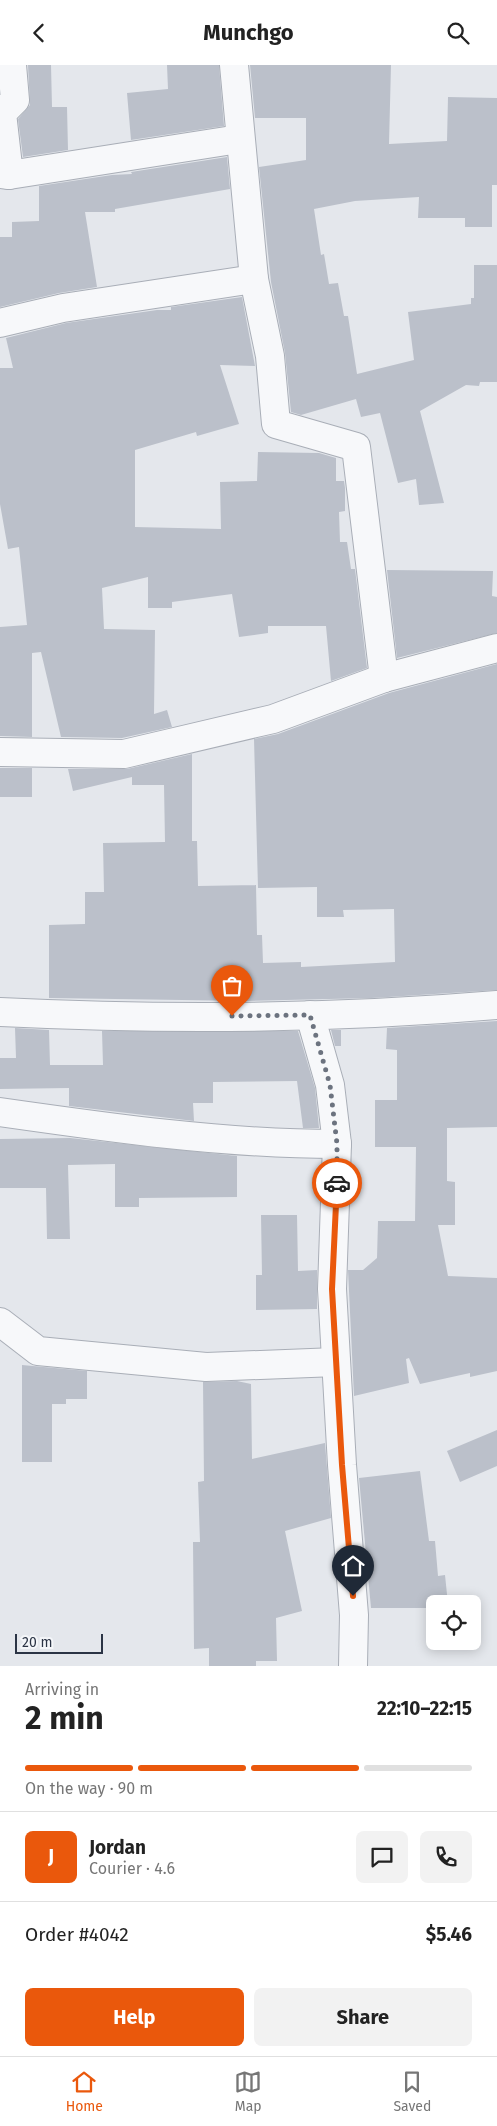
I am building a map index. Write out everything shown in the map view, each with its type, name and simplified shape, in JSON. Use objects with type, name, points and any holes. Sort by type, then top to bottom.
[{"type":"street","points":[[12,65],[15,100],[2,113],[4,174],[240,139]]},
{"type":"street","points":[[234,65],[254,279],[270,356],[276,424],[356,447],[384,678]]},
{"type":"street","points":[[0,323],[63,308],[254,279]]},
{"type":"street","points":[[0,752],[124,754],[272,719],[384,678],[497,648]]},
{"type":"street","points":[[0,1012],[93,1016],[310,1015],[405,1013],[497,1005]]},
{"type":"street","points":[[310,1015],[330,1085],[337,1144],[332,1289],[354,1615],[353,1666]]},
{"type":"street","points":[[0,1112],[160,1135],[272,1144],[337,1144]]},
{"type":"street","points":[[0,1322],[38,1351],[206,1367],[336,1362]]},
{"type":"building","points":[[28,65],[51,65],[52,107],[67,107],[68,150],[23,157],[18,119],[30,105]]},
{"type":"building","points":[[167,65],[219,65],[224,126],[131,140],[127,93],[168,89]]},
{"type":"building","points":[[250,65],[391,65],[389,144],[447,141],[448,97],[497,98],[497,185],[492,185],[492,227],[465,227],[465,218],[418,218],[419,197],[355,201],[314,209],[321,255],[324,254],[329,284],[338,283],[344,316],[348,316],[357,374],[414,360],[408,312],[471,304],[471,298],[474,298],[474,265],[497,265],[497,382],[480,382],[479,386],[466,385],[420,411],[444,503],[419,505],[416,479],[398,483],[380,413],[361,417],[356,399],[301,415],[291,412],[285,353],[271,282],[259,167],[306,160],[306,118],[255,118]]},
{"type":"building","points":[[227,157],[230,189],[115,209],[115,212],[85,212],[97,287],[59,293],[0,307],[0,237],[12,237],[12,222],[39,221],[39,186],[112,175],[132,174],[131,172]]},
{"type":"building","points":[[242,297],[255,366],[220,365],[239,424],[197,436],[196,432],[135,450],[135,527],[221,529],[220,482],[257,481],[258,452],[319,453],[336,458],[336,481],[344,481],[345,488],[345,511],[339,512],[340,542],[347,542],[351,569],[355,569],[367,668],[331,681],[326,626],[268,626],[268,633],[239,637],[232,594],[172,602],[172,608],[148,608],[148,577],[102,588],[104,629],[155,630],[154,714],[167,710],[172,727],[122,738],[61,737],[41,652],[32,653],[32,737],[0,736],[0,627],[27,625],[19,547],[8,549],[0,504],[0,368],[13,368],[6,338],[66,323],[157,310],[171,310],[171,307]]},
{"type":"building","points":[[387,570],[493,571],[492,596],[497,597],[497,633],[397,658]]},
{"type":"building","points":[[497,664],[497,990],[372,998],[248,1001],[49,998],[49,925],[85,924],[85,892],[104,892],[103,843],[165,842],[164,785],[132,785],[132,777],[73,791],[68,769],[127,769],[192,754],[192,841],[197,841],[198,886],[256,885],[257,935],[262,935],[263,963],[301,962],[301,967],[395,962],[394,909],[343,910],[344,917],[317,917],[317,887],[258,888],[254,739],[278,734],[389,693]]},
{"type":"building","points":[[0,768],[32,768],[32,797],[0,797]]},
{"type":"building","points":[[497,1021],[497,1127],[447,1128],[447,1181],[455,1182],[455,1225],[438,1225],[448,1276],[497,1278],[497,1371],[470,1377],[470,1373],[420,1384],[409,1358],[406,1359],[409,1383],[354,1396],[348,1270],[363,1270],[377,1258],[378,1221],[415,1221],[416,1147],[375,1147],[375,1100],[397,1100],[397,1050],[386,1049],[387,1028]]},
{"type":"building","points":[[15,1028],[49,1030],[50,1065],[103,1065],[102,1031],[298,1031],[315,1088],[319,1128],[303,1128],[297,1081],[213,1082],[213,1103],[193,1103],[194,1121],[69,1106],[69,1088],[0,1089],[0,1058],[16,1058]]},
{"type":"building","points":[[331,1030],[341,1030],[341,1046],[335,1046]]},
{"type":"building","points":[[70,1138],[237,1156],[237,1197],[139,1198],[139,1207],[115,1207],[115,1164],[68,1165],[70,1239],[47,1239],[46,1188],[0,1188],[0,1139]]},
{"type":"building","points":[[261,1215],[297,1215],[298,1271],[317,1270],[317,1309],[256,1310],[256,1275],[262,1275]]},
{"type":"building","points":[[22,1365],[87,1371],[87,1399],[66,1399],[66,1404],[52,1404],[52,1462],[22,1462]]},
{"type":"building","points":[[237,1381],[251,1384],[252,1459],[325,1443],[331,1518],[285,1531],[302,1611],[276,1618],[277,1661],[256,1661],[256,1666],[209,1666],[209,1648],[194,1649],[193,1542],[200,1542],[198,1482],[204,1481],[203,1382]]},
{"type":"building","points":[[497,1430],[497,1466],[460,1482],[447,1451]]},
{"type":"building","points":[[420,1471],[429,1541],[435,1541],[438,1576],[445,1575],[447,1595],[426,1595],[426,1608],[371,1608],[359,1478]]},
{"type":"way so far","points":[[232,1016],[310,1015],[330,1085],[337,1144],[337,1183]]},
{"type":"route","points":[[337,1183],[332,1289],[342,1465],[353,1596]]}]
